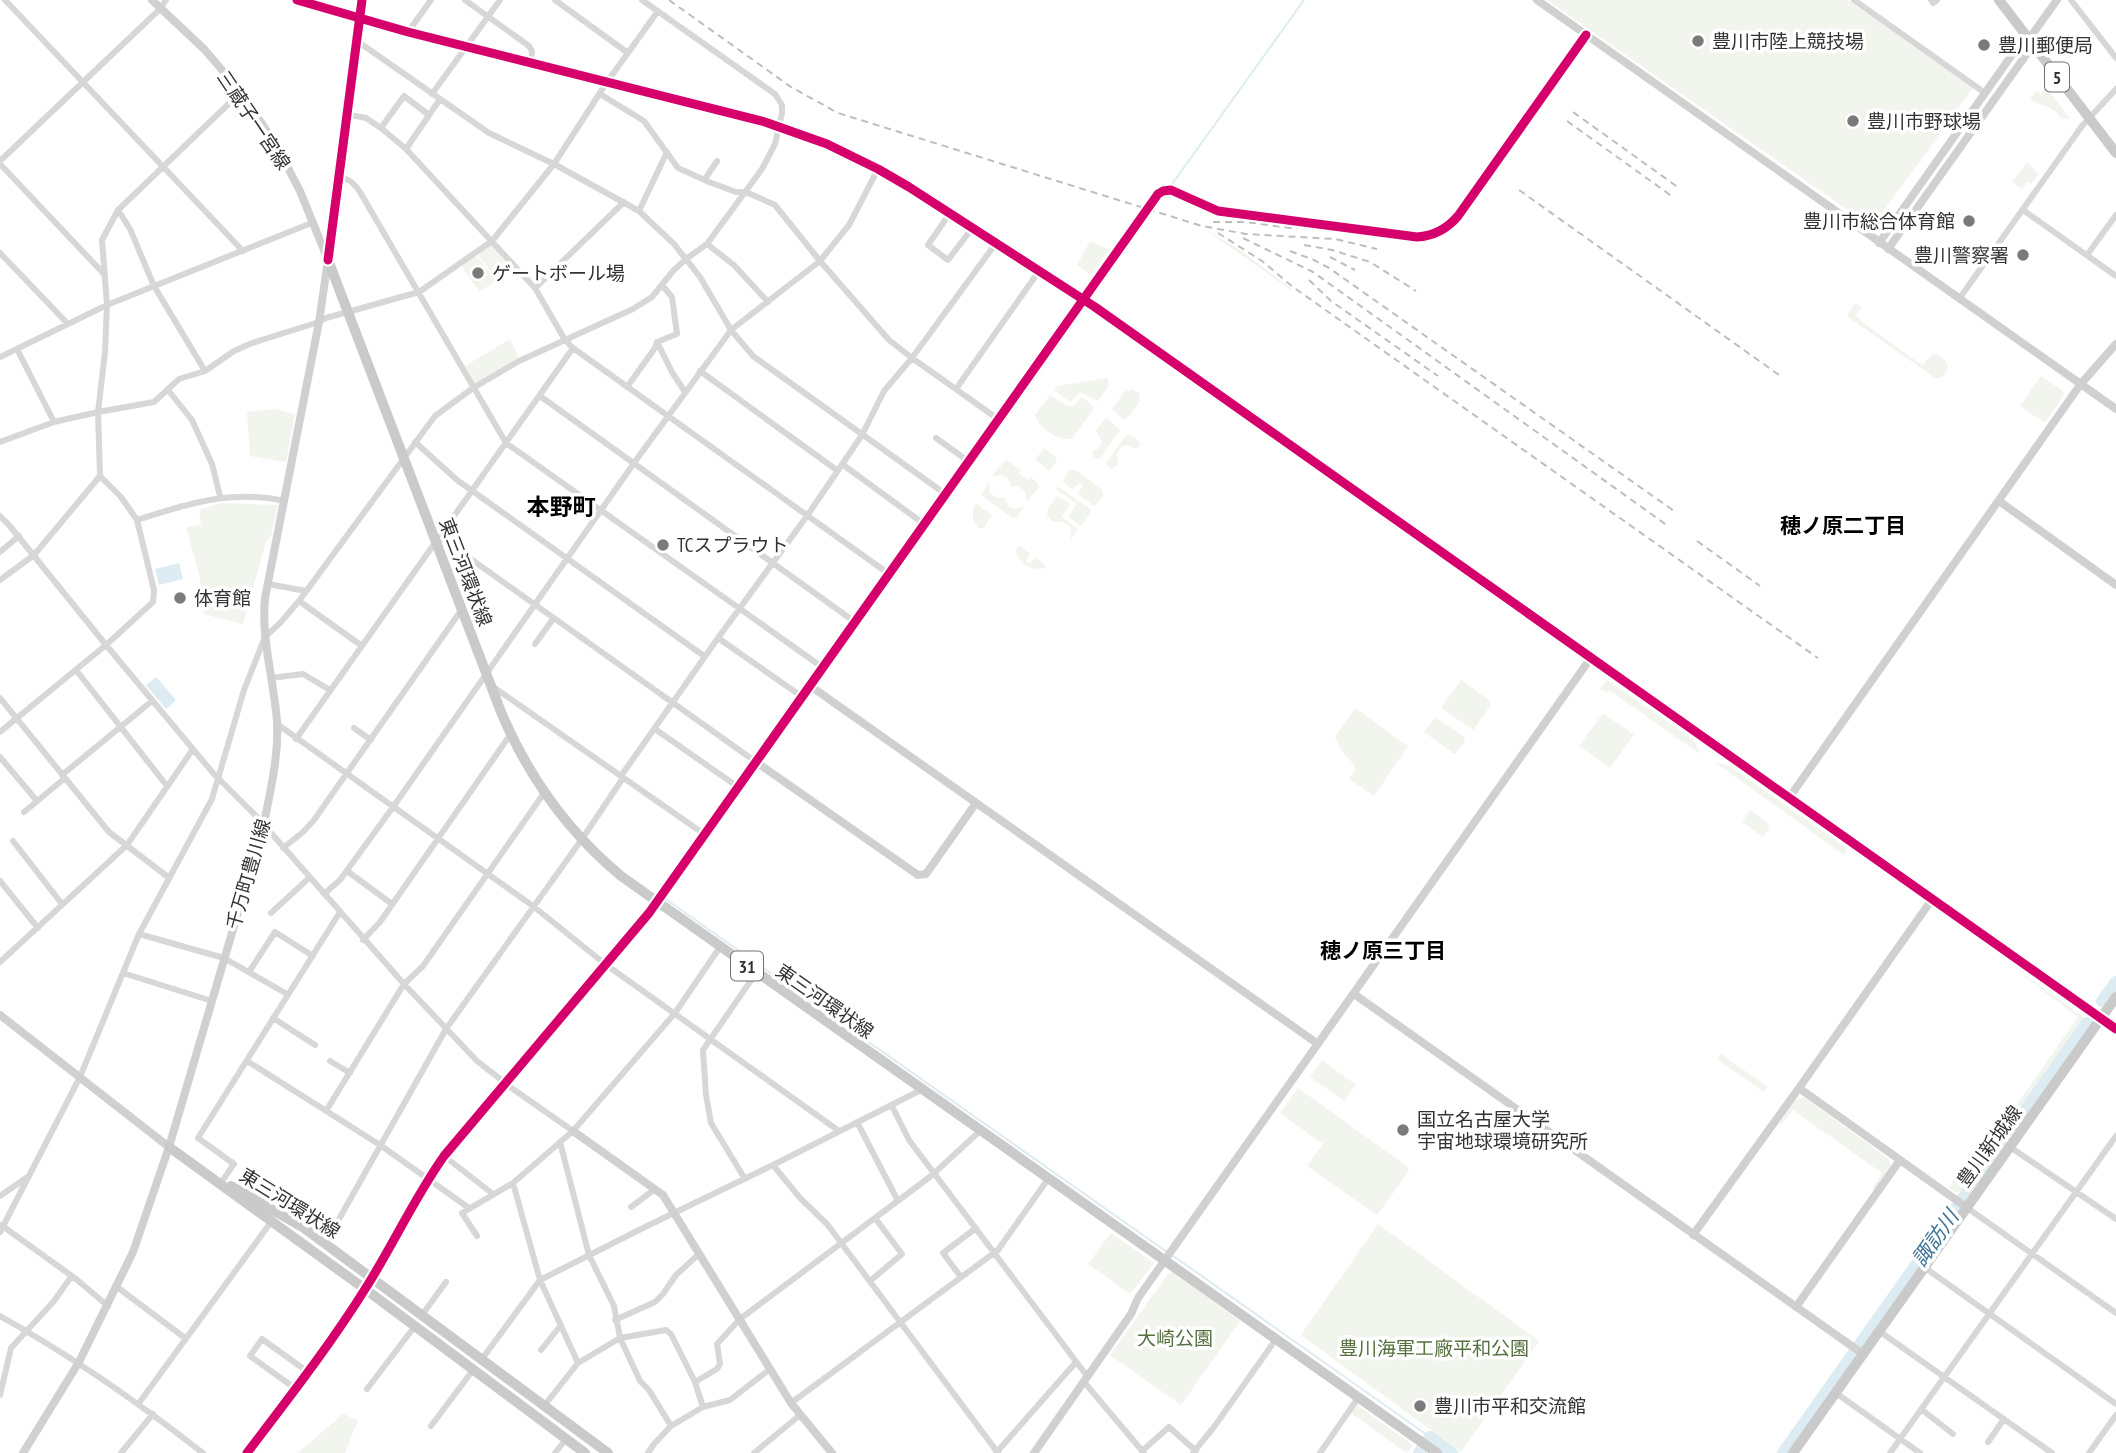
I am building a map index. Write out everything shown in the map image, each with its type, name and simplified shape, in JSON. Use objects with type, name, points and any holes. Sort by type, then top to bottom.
[{"type":"main road","points":[[328,260],[362,0]]},
{"type":"main road","name":"5","points":[[1999,0],[2116,153]]},
{"type":"main road","name":"東三河環状線","points":[[328,260],[438,539],[461,609],[510,735],[544,793],[582,839],[621,876],[756,973],[1437,1453]]},
{"type":"main road","name":"豊川新城線","points":[[1793,1453],[1836,1393],[1858,1351],[1879,1331],[1924,1266],[1961,1203],[2010,1147],[2116,997]]},
{"type":"main road","name":"東三河環状線","points":[[169,1147],[585,1453]]},
{"type":"main road","name":"東三河環状線","points":[[188,1161],[288,1217],[608,1453]]},
{"type":"street","points":[[5,0],[243,251]]},
{"type":"street","name":"三蔵子一宮線","points":[[152,0],[163,4],[241,92],[275,145],[314,222],[328,260]]},
{"type":"street","points":[[297,0],[408,32],[780,127],[827,144],[878,169],[973,227],[1082,299],[2116,1029]]},
{"type":"street","points":[[408,32],[431,0]]},
{"type":"street","points":[[465,0],[529,46],[532,51],[531,62]]},
{"type":"street","points":[[432,94],[500,0]]},
{"type":"street","points":[[555,0],[628,53]]},
{"type":"street","points":[[108,1306],[1,1227],[80,1077],[139,934],[212,799],[244,690],[265,637],[299,601],[435,416],[473,388],[519,361],[633,309],[652,297],[685,259],[707,244],[746,192],[771,152],[780,127],[782,105],[775,94],[642,0]]},
{"type":"street","points":[[1537,0],[2116,409]]},
{"type":"street","points":[[1854,0],[1985,93]]},
{"type":"street","points":[[1931,0],[1933,3],[1937,0]]},
{"type":"street","points":[[1888,249],[2057,0]]},
{"type":"street","points":[[2071,0],[2116,58]]},
{"type":"street","points":[[107,277],[0,163],[163,4]]},
{"type":"street","points":[[0,442],[54,422],[154,402],[179,379],[205,371],[234,351],[252,343],[326,318],[419,292],[492,241],[554,164],[607,82],[658,11]]},
{"type":"street","points":[[247,1453],[296,1389],[365,1289],[444,1156],[657,901],[1153,199],[1163,191],[1171,190],[1218,211],[1417,237],[1438,233],[1458,216],[1586,35]]},
{"type":"street","points":[[1879,243],[1985,93],[2029,40]]},
{"type":"street","points":[[357,41],[489,133],[554,164],[639,211],[674,244],[700,277],[731,330],[762,363],[944,494]]},
{"type":"street","points":[[1959,299],[2089,118],[2116,89]]},
{"type":"street","points":[[0,580],[34,555],[100,476],[98,412],[107,305],[107,277],[102,242],[118,210],[241,92]]},
{"type":"street","points":[[600,94],[644,121],[678,168],[775,205],[889,340],[998,419]]},
{"type":"street","points":[[381,128],[404,96],[429,115]]},
{"type":"street","points":[[406,149],[440,99]]},
{"type":"street","points":[[346,114],[366,118],[406,149],[535,288],[565,340],[573,348],[888,574]]},
{"type":"street","points":[[639,211],[667,152]]},
{"type":"street","points":[[705,179],[717,161]]},
{"type":"street","points":[[324,894],[347,871],[634,463],[731,330],[820,261],[849,225],[878,169]]},
{"type":"street","points":[[339,178],[346,178],[360,192],[506,443],[822,667]]},
{"type":"street","points":[[535,288],[624,202]]},
{"type":"street","points":[[118,210],[130,229],[154,286],[205,371]]},
{"type":"street","points":[[2023,210],[2116,276]]},
{"type":"street","points":[[950,213],[928,245],[948,260],[973,227]]},
{"type":"street","points":[[2087,255],[2116,215]]},
{"type":"street","points":[[0,357],[107,305],[314,222]]},
{"type":"street","points":[[325,1244],[446,1029],[582,839],[704,656],[840,468],[862,435],[884,391],[912,359],[996,243]]},
{"type":"street","points":[[707,244],[734,265],[768,302]]},
{"type":"street","points":[[0,253],[68,324]]},
{"type":"street","name":"千万町豊川線","points":[[23,1453],[79,1362],[133,1252],[169,1147],[264,824],[274,772],[277,724],[264,610],[319,322],[328,260]]},
{"type":"street","points":[[956,389],[1040,271]]},
{"type":"street","points":[[627,387],[657,342],[677,334],[672,297],[662,285]]},
{"type":"street","points":[[657,342],[685,392]]},
{"type":"street","points":[[1789,798],[2080,385],[2116,344]]},
{"type":"street","points":[[296,739],[573,348]]},
{"type":"street","points":[[17,349],[54,422]]},
{"type":"street","points":[[700,371],[924,524]]},
{"type":"street","points":[[168,390],[192,420],[212,464],[220,496]]},
{"type":"street","points":[[540,396],[855,622]]},
{"type":"street","points":[[936,438],[968,461]]},
{"type":"street","points":[[415,442],[457,480],[704,656]]},
{"type":"street","points":[[0,732],[106,645],[152,602],[154,590],[137,520],[121,497],[100,476]]},
{"type":"street","points":[[137,520],[220,496],[269,497],[285,501]]},
{"type":"street","points":[[1999,502],[2116,585]]},
{"type":"street","points":[[0,516],[219,779],[264,824],[363,940],[477,1061],[663,1195],[791,1403],[832,1453]]},
{"type":"street","points":[[0,552],[19,536]]},
{"type":"street","points":[[438,539],[918,875],[926,874],[976,803]]},
{"type":"street","points":[[268,584],[306,591]]},
{"type":"street","points":[[299,601],[362,646]]},
{"type":"street","points":[[283,848],[314,820],[461,609]]},
{"type":"street","points":[[535,644],[553,619]]},
{"type":"street","points":[[718,638],[802,696]]},
{"type":"street","points":[[1034,1453],[1131,1314],[1138,1298],[1590,659]]},
{"type":"street","points":[[76,670],[167,786]]},
{"type":"street","points":[[271,678],[303,674],[330,690]]},
{"type":"street","points":[[491,685],[704,834]]},
{"type":"street","points":[[810,685],[1318,1044]]},
{"type":"street","points":[[0,698],[109,832],[169,877]]},
{"type":"street","points":[[24,812],[152,701]]},
{"type":"street","points":[[277,724],[533,906],[605,964],[839,1131]]},
{"type":"street","points":[[354,727],[371,740]]},
{"type":"street","points":[[654,729],[738,787]]},
{"type":"street","points":[[363,940],[380,922],[510,735]]},
{"type":"street","points":[[0,962],[127,845],[193,749]]},
{"type":"street","points":[[0,757],[37,800]]},
{"type":"street","points":[[326,1111],[404,984],[423,966],[544,793]]},
{"type":"street","points":[[13,841],[62,904]]},
{"type":"street","points":[[347,871],[392,904]]},
{"type":"street","points":[[271,912],[309,878]]},
{"type":"street","points":[[0,881],[38,928]]},
{"type":"street","points":[[1693,1235],[1933,898]]},
{"type":"street","points":[[222,1181],[234,1164],[198,1138],[340,912]]},
{"type":"street","points":[[249,972],[275,932],[313,956]]},
{"type":"street","points":[[139,934],[224,958],[287,994]]},
{"type":"street","points":[[477,1236],[462,1213],[513,1183],[573,1131],[674,1013],[720,947]]},
{"type":"street","points":[[123,973],[212,1001]]},
{"type":"street","points":[[745,1178],[711,1123],[703,1050],[756,973]]},
{"type":"street","points":[[1354,994],[1858,1351]]},
{"type":"street","points":[[0,1015],[169,1147]]},
{"type":"street","points":[[273,1018],[315,1045]]},
{"type":"street","points":[[247,1061],[380,1144],[469,1208]]},
{"type":"street","points":[[330,1061],[350,1073]]},
{"type":"street","points":[[1799,1088],[2116,1313]]},
{"type":"street","points":[[482,1359],[540,1280],[921,1090]]},
{"type":"street","points":[[892,1106],[909,1140],[1076,1362],[1085,1379],[1143,1452],[1169,1427],[1195,1452],[1276,1339]]},
{"type":"street","points":[[857,1122],[898,1201]]},
{"type":"street","points":[[695,1382],[717,1369],[720,1364],[717,1344],[740,1319],[898,1201],[980,1131]]},
{"type":"street","points":[[1890,1453],[2116,1136]]},
{"type":"street","points":[[560,1142],[589,1255],[614,1306],[620,1338],[640,1381],[649,1390],[671,1426]]},
{"type":"street","points":[[2010,1147],[2116,1220]]},
{"type":"street","points":[[444,1156],[493,1194]]},
{"type":"street","points":[[1796,1307],[1900,1160]]},
{"type":"street","points":[[773,1165],[787,1185],[827,1224],[997,1453],[1076,1362]]},
{"type":"street","points":[[0,1195],[27,1177]]},
{"type":"street","points":[[791,1403],[998,1250],[1048,1179]]},
{"type":"street","points":[[513,1183],[540,1280],[578,1363]]},
{"type":"street","points":[[631,1207],[655,1189]]},
{"type":"street","points":[[870,1281],[902,1254],[874,1218]]},
{"type":"street","points":[[139,1403],[271,1222]]},
{"type":"street","points":[[961,1277],[943,1253],[976,1228]]},
{"type":"street","points":[[615,1320],[655,1302],[676,1275],[699,1254]]},
{"type":"street","points":[[1924,1266],[2116,1404]]},
{"type":"street","points":[[0,1395],[11,1348],[54,1301],[71,1277]]},
{"type":"street","points":[[422,1315],[446,1282]]},
{"type":"street","points":[[117,1287],[185,1338]]},
{"type":"street","points":[[0,1316],[79,1362],[139,1403],[203,1453]]},
{"type":"street","points":[[541,1349],[561,1325]]},
{"type":"street","points":[[367,1390],[415,1326]]},
{"type":"street","points":[[544,1406],[578,1363],[620,1338],[666,1330],[671,1334],[695,1382],[703,1407]]},
{"type":"street","points":[[1879,1331],[2050,1452]]},
{"type":"street","points":[[296,1389],[250,1356],[262,1339],[307,1372]]},
{"type":"street","points":[[648,1453],[671,1426],[703,1407],[730,1400],[770,1369]]},
{"type":"street","points":[[431,1426],[473,1370]]},
{"type":"street","points":[[1836,1393],[1920,1453]]},
{"type":"street","points":[[1321,1453],[1358,1398]]},
{"type":"street","points":[[1921,1409],[1953,1434]]},
{"type":"street","points":[[121,1453],[153,1414]]},
{"type":"street","points":[[2089,1453],[2116,1415]]},
{"type":"street","points":[[754,1453],[800,1416]]},
{"type":"street","points":[[1988,1442],[2004,1419]]},
{"type":"street","points":[[555,1453],[566,1439]]},
{"type":"green space","points":[[1547,0],[1848,0],[1973,88],[1872,227]]},
{"type":"green space","points":[[2046,87],[2070,119],[2061,118],[2054,110],[2030,99],[2036,91],[2041,94]]},
{"type":"green space","points":[[2027,162],[2039,174],[2031,184],[2028,182],[2022,189],[2012,182]]},
{"type":"green space","points":[[1203,228],[1239,249],[1292,289],[1291,290]]},
{"type":"green space","points":[[1090,241],[1109,250],[1091,275],[1077,265]]},
{"type":"green space","points":[[490,245],[514,269],[497,280],[477,254]]},
{"type":"green space","name":"ゲートボール場","points":[[476,255],[496,281],[479,292],[461,265]]},
{"type":"green space","points":[[1855,303],[1862,307],[1856,315],[1862,322],[1922,365],[1933,354],[1946,361],[1948,368],[1941,378],[1935,378],[1848,317]]},
{"type":"green space","points":[[510,339],[519,357],[476,383],[473,381],[465,366]]},
{"type":"green space","points":[[2041,376],[2063,391],[2064,395],[2045,423],[2020,406]]},
{"type":"green space","points":[[1107,378],[1109,385],[1098,401],[1080,392],[1070,402],[1054,390],[1057,386]]},
{"type":"green space","points":[[1132,389],[1139,393],[1140,401],[1124,420],[1112,409],[1124,392]]},
{"type":"green space","points":[[1050,395],[1069,407],[1074,406],[1082,397],[1093,406],[1093,410],[1072,438],[1056,436],[1037,420],[1035,415]]},
{"type":"green space","points":[[275,409],[295,414],[286,462],[250,456],[247,412]]},
{"type":"green space","points":[[1105,419],[1120,430],[1097,459],[1093,456],[1093,451],[1100,447],[1102,441],[1096,431]]},
{"type":"green space","points":[[1126,435],[1140,442],[1140,445],[1136,449],[1128,445],[1121,447],[1117,453],[1118,465],[1112,469],[1106,463]]},
{"type":"green space","points":[[1044,448],[1057,458],[1050,471],[1035,460]]},
{"type":"green space","points":[[1006,460],[1021,470],[1019,473],[1028,480],[1030,477],[1038,483],[1039,487],[1027,502],[1025,491],[1018,486],[1011,487],[1001,475],[991,477]]},
{"type":"green space","points":[[1072,470],[1076,470],[1102,490],[1103,496],[1096,505],[1078,494],[1083,485],[1080,483],[1073,489],[1063,482]]},
{"type":"green space","points":[[989,481],[990,493],[997,498],[1004,497],[1009,507],[1015,509],[1024,506],[1017,517],[1012,518],[981,495]]},
{"type":"green space","points":[[1057,486],[1090,509],[1091,513],[1082,525],[1068,517],[1077,504],[1057,490]]},
{"type":"green space","points":[[1057,496],[1070,504],[1062,517],[1078,529],[1070,541],[1071,528],[1063,522],[1052,521],[1047,516],[1048,509]]},
{"type":"green space","points":[[221,503],[278,505],[243,624],[203,614],[200,581],[186,528],[201,524],[199,510]]},
{"type":"green space","points":[[976,504],[992,515],[984,528],[978,528],[973,520]]},
{"type":"green space","points":[[1020,546],[1030,554],[1026,561],[1030,563],[1035,557],[1045,568],[1036,569],[1024,564],[1016,553],[1016,548]]},
{"type":"green space","points":[[1461,680],[1489,700],[1491,705],[1473,730],[1441,708]]},
{"type":"green space","points":[[1607,680],[1694,740],[1700,754],[1609,690],[1607,693],[1600,689]]},
{"type":"green space","points":[[1355,708],[1408,746],[1374,796],[1349,779],[1355,766],[1341,750],[1335,737]]},
{"type":"green space","points":[[1603,713],[1634,735],[1610,768],[1579,746]]},
{"type":"green space","points":[[1435,717],[1464,737],[1465,741],[1456,753],[1424,732]]},
{"type":"green space","points":[[1716,763],[1730,766],[1844,846],[1847,851],[1844,855]]},
{"type":"green space","points":[[1750,810],[1768,823],[1769,828],[1763,837],[1742,822]]},
{"type":"green space","points":[[2025,975],[2082,1016],[2084,1023],[1967,1191],[1954,1192],[1949,1188],[1954,1178],[1959,1181],[1978,1153],[1973,1148],[1983,1153],[2078,1017]]},
{"type":"green space","points":[[1721,1054],[1768,1087],[1764,1092],[1717,1059]]},
{"type":"green space","points":[[1322,1060],[1356,1085],[1344,1101],[1310,1077]]},
{"type":"green space","points":[[1298,1088],[1408,1167],[1409,1171],[1377,1215],[1307,1166],[1323,1144],[1280,1113]]},
{"type":"green space","points":[[1805,1098],[1889,1159],[1891,1168],[1877,1188],[1871,1190],[1882,1173],[1793,1110],[1780,1126],[1796,1099]]},
{"type":"green space","name":"豊川海軍工廠平和公園","points":[[1378,1224],[1539,1341],[1461,1452],[1301,1335]]},
{"type":"green space","points":[[1111,1233],[1154,1263],[1130,1294],[1088,1264]]},
{"type":"green space","name":"大崎公園","points":[[1173,1272],[1240,1321],[1181,1405],[1110,1355],[1168,1274]]},
{"type":"green space","points":[[1357,1405],[1413,1445],[1407,1453],[1351,1413]]},
{"type":"green space","points":[[343,1414],[358,1420],[345,1453],[298,1453]]},
{"type":"shaded area","points":[[179,563],[183,579],[159,585],[155,569]]},
{"type":"shaded area","points":[[156,677],[176,700],[166,709],[146,685]]},
{"type":"waterway","points":[[1170,187],[1304,0]]},
{"type":"waterway","points":[[1089,301],[1165,194]]},
{"type":"waterway","points":[[815,686],[1086,306]]},
{"type":"waterway","points":[[761,764],[812,691]]},
{"type":"waterway","points":[[758,769],[664,898],[1167,1252]]},
{"type":"waterway","name":"諏訪川","points":[[2102,1001],[2116,982]]},
{"type":"waterway","name":"諏訪川","points":[[1783,1453],[2087,1023]]},
{"type":"waterway","points":[[1172,1255],[1430,1437]]},
{"type":"waterway","name":"諏訪川","points":[[1419,1453],[1430,1437],[1452,1453]]},
{"type":"railway","points":[[669,0],[791,87],[838,113],[1202,226],[1246,234],[1335,239],[1377,249]]},
{"type":"railway","points":[[1573,112],[1679,188]]},
{"type":"railway","points":[[1567,121],[1673,197]]},
{"type":"railway","points":[[1519,190],[1779,375]]},
{"type":"railway","points":[[1213,222],[1246,222],[1297,229]]},
{"type":"railway","points":[[1218,233],[1262,261],[1293,287],[1818,658]]},
{"type":"railway","points":[[1243,238],[1313,272],[1668,526]]},
{"type":"railway","points":[[1304,245],[1332,250],[1370,262],[1416,291]]},
{"type":"railway","points":[[1290,251],[1329,268],[1674,511]]},
{"type":"railway","points":[[1330,257],[1355,270]]},
{"type":"railway","points":[[1309,280],[1331,301],[1438,376]]},
{"type":"railway","points":[[1697,541],[1760,586]]},
{"type":"cycle path","points":[[297,0],[408,32],[765,122],[827,144],[878,169],[1095,307],[2116,1029]]},
{"type":"cycle path","points":[[328,260],[362,0]]},
{"type":"cycle path","points":[[247,1453],[353,1308],[444,1156],[649,913],[1158,194],[1171,190],[1218,211],[1417,237],[1435,233],[1458,216],[1586,35]]},
{"type":"place","name":"豊川市陸上競技場","points":[[1698,41]]},
{"type":"place","name":"豊川郵便局","points":[[1984,45]]},
{"type":"place","name":"豊川市野球場","points":[[1853,121]]},
{"type":"place","name":"豊川市総合体育館","points":[[1969,221]]},
{"type":"place","name":"豊川警察署","points":[[2023,255]]},
{"type":"place","name":"ゲートボール場","points":[[478,273]]},
{"type":"place","name":"TCスプラウト","points":[[663,545]]},
{"type":"place","name":"体育館","points":[[180,598]]},
{"type":"place","name":"国立名古屋大学 宇宙地球環境研究所","points":[[1403,1130]]},
{"type":"place","name":"豊川市平和交流館","points":[[1420,1406]]},
{"type":"district","name":"本野町","points":[[561,506]]},
{"type":"district","name":"穂ノ原二丁目","points":[[1843,525]]},
{"type":"district","name":"穂ノ原三丁目","points":[[1383,950]]}]
